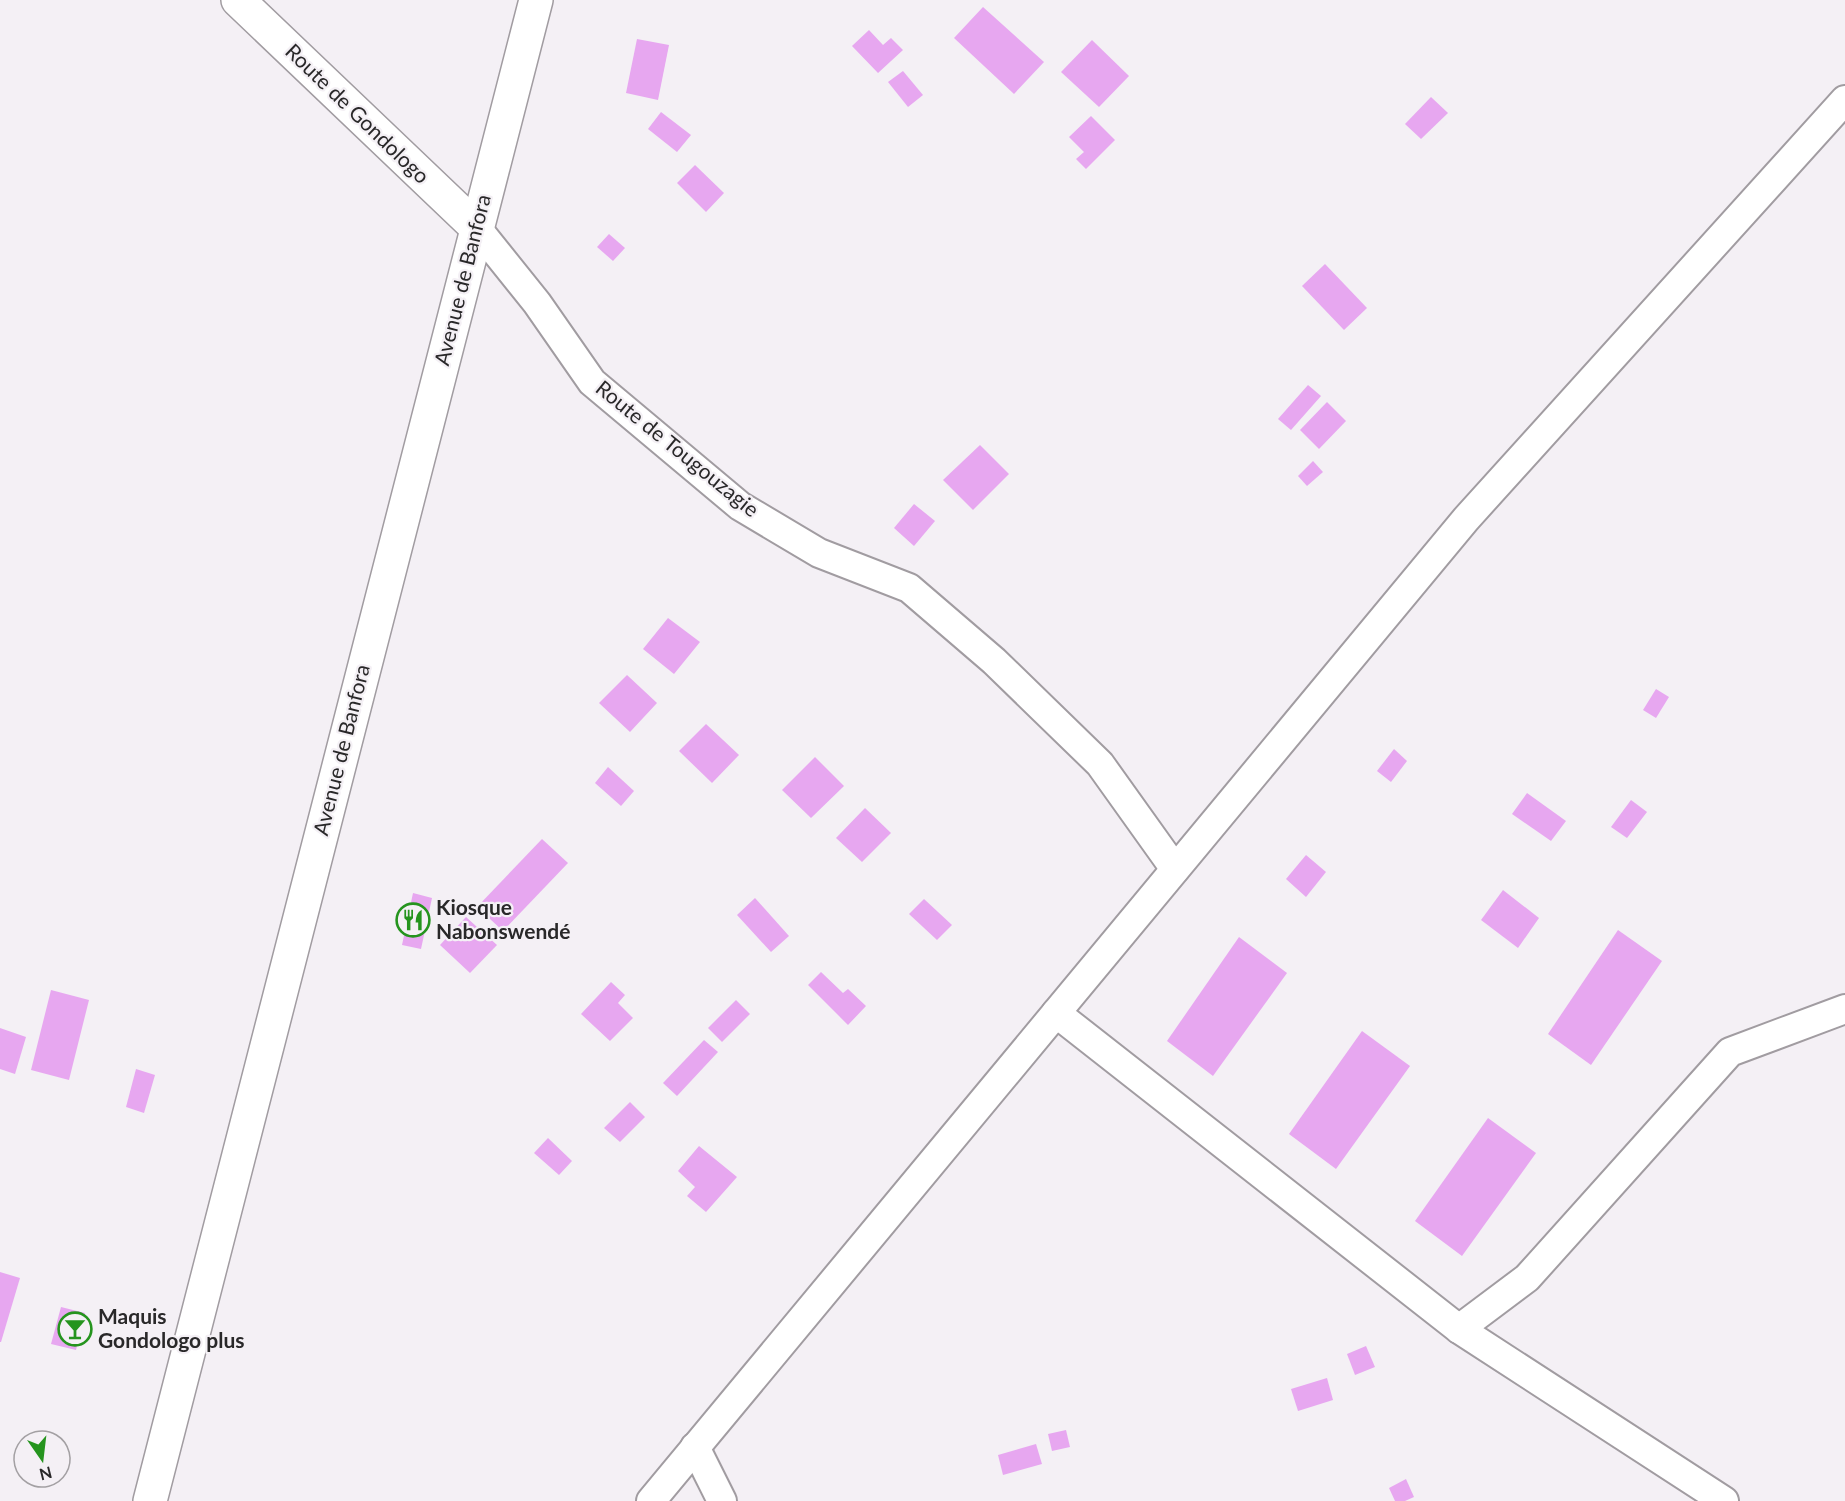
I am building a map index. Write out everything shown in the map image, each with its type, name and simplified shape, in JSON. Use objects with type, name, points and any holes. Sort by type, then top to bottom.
[{"type":"main road","name":"Route de Gondologo","points":[[238,0],[476,227]]},
{"type":"main road","name":"Avenue de Banfora","points":[[150,1501],[536,0]]},
{"type":"street","points":[[651,1501],[1466,519],[1845,100]]},
{"type":"street","name":"Route de Tougouzagie","points":[[476,227],[537,303],[592,382],[740,506],[819,553],[909,588],[994,661],[1100,764],[1175,869]]},
{"type":"street","points":[[1459,1329],[1527,1278],[1731,1052],[1845,1009]]},
{"type":"street","points":[[1056,1013],[1459,1329],[1724,1501]]},
{"type":"street","points":[[695,1447],[722,1501]]},
{"type":"building","points":[[983,7],[1044,62],[1014,94],[954,38]]},
{"type":"building","points":[[869,30],[883,45],[891,38],[903,50],[878,73],[852,46]]},
{"type":"building","points":[[637,39],[669,45],[658,100],[626,93]]},
{"type":"building","points":[[1092,40],[1129,76],[1099,107],[1061,72]]},
{"type":"building","points":[[903,71],[923,95],[908,107],[888,82]]},
{"type":"building","points":[[1431,97],[1448,113],[1421,139],[1405,124]]},
{"type":"building","points":[[661,112],[691,135],[677,152],[648,129]]},
{"type":"building","points":[[1091,116],[1115,140],[1086,169],[1076,159],[1084,152],[1069,137]]},
{"type":"building","points":[[695,165],[724,193],[706,212],[677,183]]},
{"type":"building","points":[[609,234],[625,248],[613,261],[597,247]]},
{"type":"building","points":[[1325,264],[1367,308],[1344,330],[1302,286]]},
{"type":"building","points":[[1308,385],[1321,396],[1291,430],[1278,419]]},
{"type":"building","points":[[1327,402],[1346,421],[1319,449],[1300,430]]},
{"type":"building","points":[[980,445],[1009,474],[973,510],[943,480]]},
{"type":"building","points":[[1313,461],[1323,472],[1307,486],[1298,476]]},
{"type":"building","points":[[914,504],[935,521],[914,546],[894,528]]},
{"type":"building","points":[[668,618],[700,642],[674,674],[643,649]]},
{"type":"building","points":[[627,675],[657,703],[630,732],[599,703]]},
{"type":"building","points":[[1656,689],[1669,697],[1656,718],[1643,710]]},
{"type":"building","points":[[706,724],[739,755],[712,783],[679,751]]},
{"type":"building","points":[[1394,749],[1407,761],[1391,782],[1377,771]]},
{"type":"building","points":[[815,757],[844,786],[811,818],[782,790]]},
{"type":"building","points":[[608,767],[634,791],[621,806],[595,783]]},
{"type":"building","points":[[1527,793],[1566,821],[1551,841],[1512,814]]},
{"type":"building","points":[[1631,800],[1647,812],[1627,838],[1611,827]]},
{"type":"building","points":[[865,808],[891,833],[862,862],[836,838]]},
{"type":"building","points":[[542,839],[568,863],[503,931],[477,907]]},
{"type":"building","points":[[1306,855],[1326,872],[1306,897],[1286,879]]},
{"type":"building","points":[[1503,890],[1539,918],[1518,948],[1481,920]]},
{"type":"building","points":[[413,893],[432,898],[421,949],[402,945]]},
{"type":"building","points":[[755,898],[789,936],[771,952],[737,915]]},
{"type":"building","points":[[924,899],[952,925],[937,940],[909,914]]},
{"type":"building","points":[[466,917],[497,945],[470,973],[440,945]]},
{"type":"building","points":[[1618,930],[1662,961],[1591,1065],[1548,1034]]},
{"type":"building","points":[[1239,937],[1287,973],[1213,1076],[1167,1041]]},
{"type":"building","points":[[821,972],[843,993],[848,989],[866,1006],[848,1025],[808,985]]},
{"type":"building","points":[[611,982],[625,995],[618,1003],[633,1018],[610,1041],[581,1014]]},
{"type":"building","points":[[51,990],[89,1000],[69,1080],[31,1070]]},
{"type":"building","points":[[736,1000],[750,1014],[722,1042],[708,1028]]},
{"type":"building","points":[[0,1028],[26,1037],[15,1074],[0,1069]]},
{"type":"building","points":[[1362,1031],[1410,1066],[1336,1169],[1289,1134]]},
{"type":"building","points":[[704,1040],[718,1052],[677,1096],[663,1083]]},
{"type":"building","points":[[136,1069],[155,1075],[144,1113],[126,1107]]},
{"type":"building","points":[[630,1102],[645,1117],[620,1142],[604,1128]]},
{"type":"building","points":[[1488,1118],[1536,1153],[1462,1256],[1415,1221]]},
{"type":"building","points":[[548,1138],[572,1161],[559,1175],[534,1153]]},
{"type":"building","points":[[699,1146],[737,1177],[706,1212],[687,1196],[695,1187],[678,1171]]},
{"type":"building","points":[[0,1272],[20,1278],[1,1342],[0,1342]]},
{"type":"building","points":[[61,1307],[85,1313],[76,1350],[51,1344]]},
{"type":"building","points":[[1366,1346],[1375,1367],[1355,1375],[1347,1354]]},
{"type":"building","points":[[1327,1378],[1333,1400],[1298,1411],[1291,1389]]},
{"type":"building","points":[[1066,1430],[1070,1447],[1052,1451],[1048,1434]]},
{"type":"building","points":[[1036,1444],[1042,1464],[1003,1475],[998,1455]]},
{"type":"building","points":[[1406,1479],[1414,1497],[1405,1501],[1395,1501],[1389,1488]]},
{"type":"place","name":"Kiosque Nabonswendé","points":[[413,920]]},
{"type":"place","name":"Maquis Gondologo plus","points":[[75,1329]]}]
